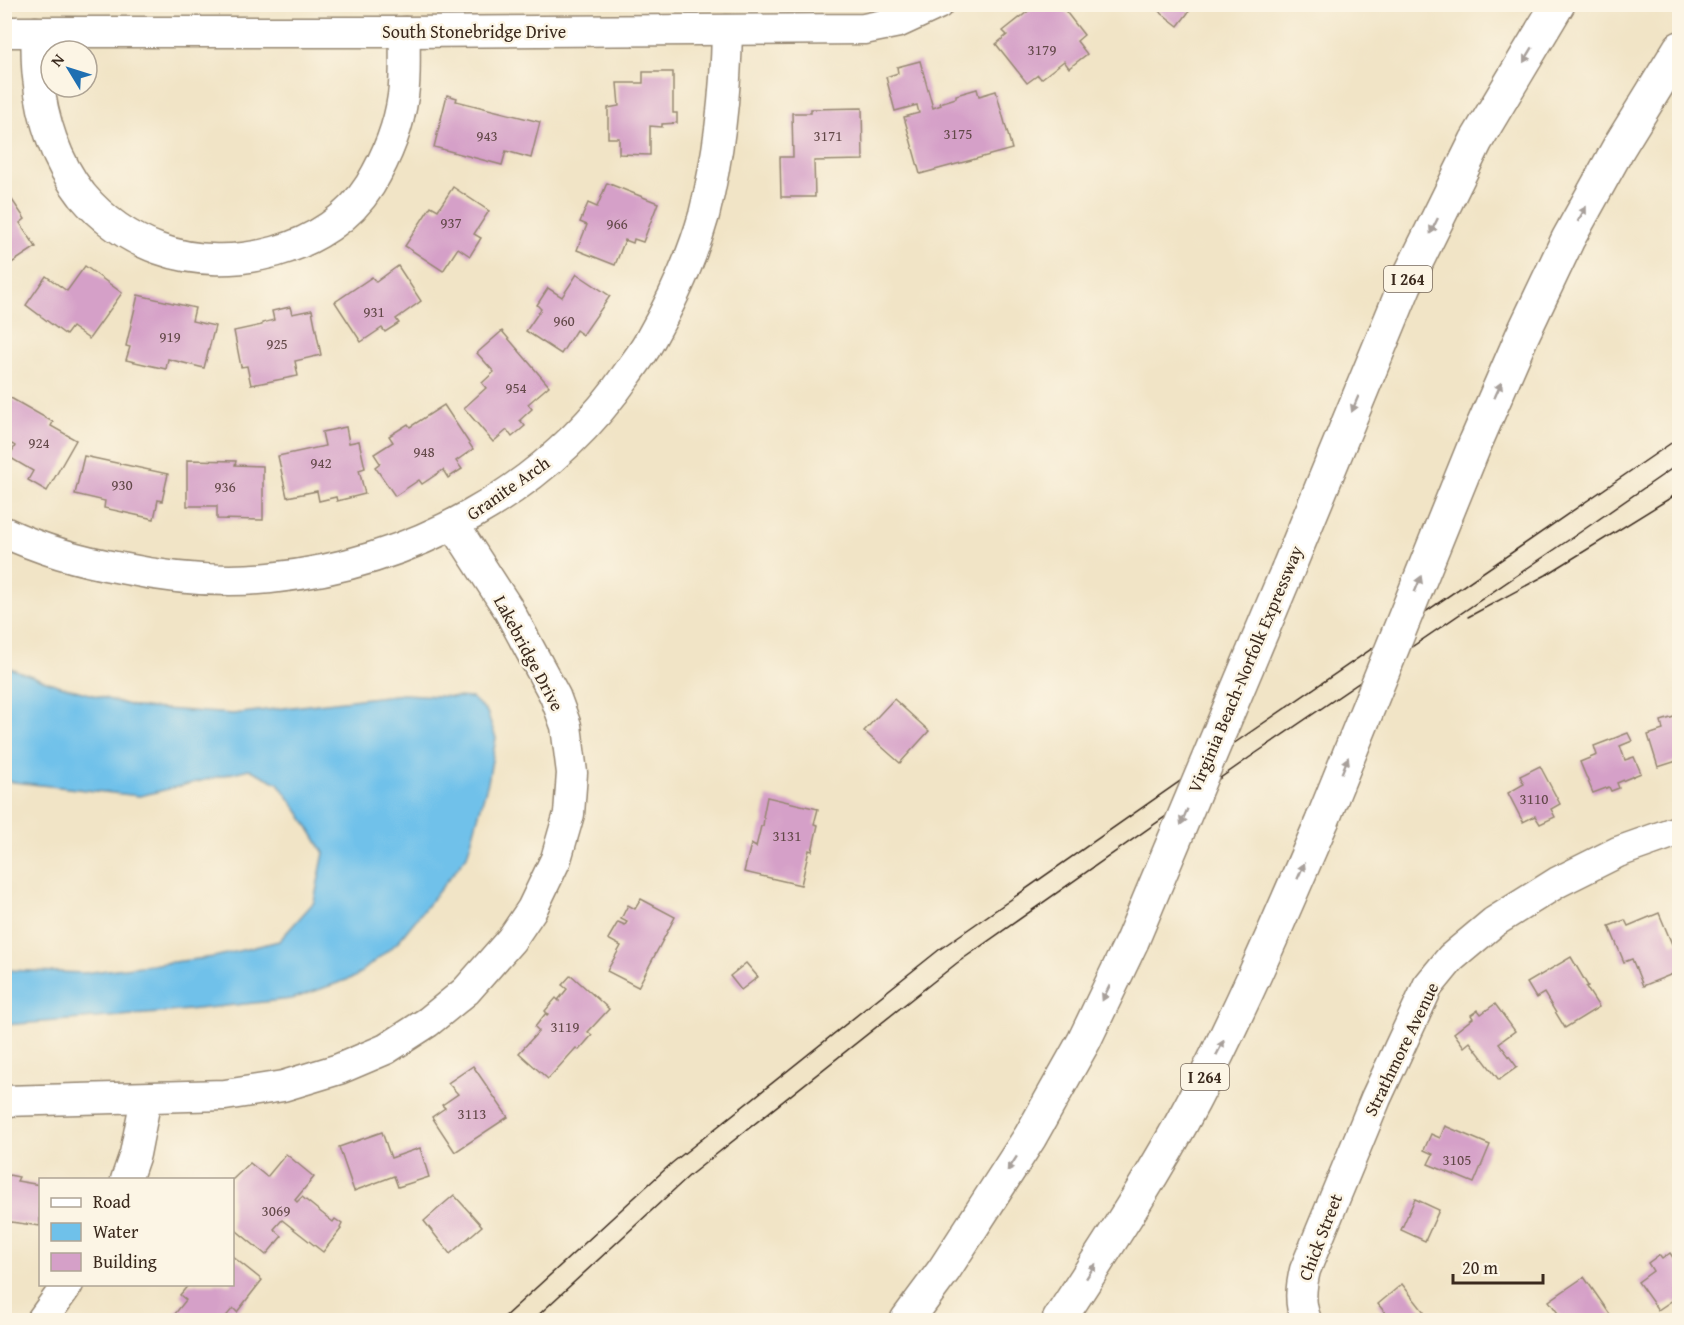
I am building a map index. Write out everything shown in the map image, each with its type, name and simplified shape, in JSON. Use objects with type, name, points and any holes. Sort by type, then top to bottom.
[{"type":"highway","name":"Virginia Beach-Norfolk Expressway","points":[[908,1320],[944,1270],[1030,1137],[1084,1041],[1132,941],[1405,285],[1476,141],[1558,4]]},
{"type":"highway","name":"I 264","points":[[1059,1320],[1135,1201],[1193,1102],[1243,1002],[1323,819],[1475,444],[1522,336],[1568,239],[1619,147],[1680,48]]},
{"type":"street","name":"South Stonebridge Drive","points":[[4,32],[864,29],[899,22],[938,4]]},
{"type":"street","name":"Granite Arch","points":[[4,532],[27,543],[81,561],[149,574],[209,579],[268,578],[327,570],[385,554],[454,525],[494,502],[543,466],[588,424],[613,395],[648,344],[682,276],[703,216],[718,145],[726,70],[727,30]]},
{"type":"street","points":[[36,32],[38,78],[47,127],[61,162],[82,194],[109,222],[134,238],[161,250],[196,258],[226,259],[269,254],[296,245],[322,232],[350,210],[369,186],[388,149],[400,110],[403,94],[405,32]]},
{"type":"street","name":"Lakebridge Drive","points":[[4,1101],[225,1095],[283,1086],[339,1069],[386,1049],[428,1022],[466,991],[511,940],[532,909],[556,859],[569,814],[572,773],[566,726],[555,696],[507,607],[454,525]]},
{"type":"street","name":"Strathmore Avenue","points":[[1352,1155],[1428,986],[1451,958],[1494,922],[1558,882],[1618,852],[1680,830]]},
{"type":"street","points":[[126,1178],[135,1154],[146,1098]]},
{"type":"street","name":"Chick Street","points":[[1306,1320],[1300,1291],[1305,1270],[1352,1155]]},
{"type":"street","points":[[42,1320],[67,1286]]},
{"type":"water","points":[[4,666],[57,685],[136,707],[233,714],[403,694],[472,698],[487,712],[496,738],[488,782],[467,856],[397,943],[355,977],[292,999],[159,1013],[5,1025],[5,970],[84,973],[214,957],[279,941],[314,902],[324,853],[278,783],[249,769],[140,796],[5,781]]},
{"type":"building","points":[[1029,4],[1060,4],[1084,35],[1077,41],[1087,54],[1069,68],[1064,61],[1041,79],[1038,75],[1027,83],[996,44],[1007,35],[1003,31],[1032,8]]},
{"type":"building","points":[[1151,5],[1194,5],[1178,26]]},
{"type":"building","points":[[920,61],[933,108],[956,98],[956,95],[977,89],[979,96],[996,91],[1012,149],[920,174],[904,117],[919,113],[917,105],[895,111],[886,77],[898,73],[897,67]]},
{"type":"building","points":[[643,72],[673,72],[673,113],[677,113],[677,123],[662,124],[662,127],[650,126],[650,155],[619,154],[619,138],[608,138],[608,108],[619,106],[617,83],[643,83]]},
{"type":"building","points":[[447,95],[457,98],[456,101],[540,122],[531,158],[506,151],[502,165],[434,147]]},
{"type":"building","points":[[862,108],[863,160],[814,161],[815,197],[781,197],[780,157],[793,157],[792,113],[811,113],[811,109]]},
{"type":"building","points":[[607,183],[658,203],[643,242],[634,239],[633,243],[625,240],[615,265],[577,250],[587,225],[580,222],[588,203],[597,207]]},
{"type":"building","points":[[453,187],[489,211],[474,234],[481,238],[470,256],[458,248],[443,271],[405,246],[431,206],[438,210]]},
{"type":"building","points":[[4,188],[25,219],[20,223],[36,247],[7,266],[4,263]]},
{"type":"building","points":[[85,266],[122,293],[89,339],[72,327],[66,335],[26,305],[46,276],[67,291]]},
{"type":"building","points":[[398,266],[421,301],[396,319],[399,323],[385,332],[382,328],[361,342],[335,302],[372,277],[376,282]]},
{"type":"building","points":[[577,274],[610,296],[583,335],[576,330],[561,354],[526,331],[541,309],[537,305],[548,288],[562,297]]},
{"type":"building","points":[[138,295],[195,308],[192,321],[215,326],[204,368],[168,359],[166,369],[126,360],[130,347],[126,346]]},
{"type":"building","points":[[290,307],[292,314],[312,310],[321,355],[295,361],[298,376],[251,385],[247,366],[241,367],[234,331],[274,320],[272,311]]},
{"type":"building","points":[[502,331],[549,386],[528,404],[532,409],[520,420],[525,426],[512,437],[507,430],[493,442],[464,408],[486,388],[482,383],[494,372],[477,353]]},
{"type":"building","points":[[9,397],[53,422],[51,426],[76,440],[47,491],[28,480],[33,471],[9,457],[15,446],[12,444],[10,448],[5,445],[5,406]]},
{"type":"building","points":[[444,405],[473,449],[456,461],[462,469],[448,478],[443,470],[422,484],[419,480],[395,496],[375,467],[380,463],[374,454],[393,442],[389,436],[408,424],[410,427]]},
{"type":"building","points":[[346,427],[349,443],[359,441],[365,468],[359,470],[365,494],[337,501],[336,497],[319,501],[317,491],[287,497],[278,456],[325,446],[322,432]]},
{"type":"building","points":[[84,456],[168,474],[162,501],[158,500],[154,519],[104,508],[105,501],[75,494]]},
{"type":"building","points":[[187,460],[236,461],[235,465],[263,466],[263,520],[217,519],[217,506],[187,506]]},
{"type":"building","points":[[894,699],[929,731],[900,763],[864,731]]},
{"type":"building","points":[[1674,717],[1676,720],[1680,719],[1680,760],[1658,767],[1648,735],[1663,730],[1661,721]]},
{"type":"building","points":[[1628,733],[1632,741],[1620,746],[1625,760],[1634,757],[1641,773],[1617,783],[1619,788],[1611,791],[1609,787],[1593,793],[1580,762],[1597,755],[1594,746]]},
{"type":"building","points":[[1540,766],[1560,804],[1551,809],[1555,817],[1540,824],[1535,816],[1523,822],[1508,793],[1524,784],[1520,776]]},
{"type":"building","points":[[767,797],[818,809],[814,824],[818,825],[812,851],[809,850],[801,885],[744,872],[751,844],[756,847],[761,826],[763,826]]},
{"type":"building","points":[[641,899],[675,917],[638,987],[607,971],[621,946],[608,939],[618,922],[625,925],[627,922],[621,919],[628,905],[635,909]]},
{"type":"building","points":[[1659,913],[1672,944],[1680,941],[1680,971],[1643,986],[1632,959],[1624,962],[1609,926],[1625,920],[1628,926]]},
{"type":"building","points":[[1571,957],[1599,1007],[1565,1028],[1544,993],[1536,998],[1527,983]]},
{"type":"building","points":[[746,963],[758,977],[741,990],[730,976]]},
{"type":"building","points":[[571,975],[609,1009],[588,1032],[592,1035],[579,1050],[576,1048],[548,1079],[519,1053],[539,1031],[535,1027],[546,1013],[548,1014],[545,1011],[556,998],[559,1001],[567,989],[562,985]]},
{"type":"building","points":[[1495,1004],[1515,1031],[1499,1043],[1517,1067],[1499,1080],[1470,1042],[1464,1047],[1454,1033],[1473,1018],[1471,1015],[1478,1010],[1481,1014]]},
{"type":"building","points":[[473,1066],[508,1117],[455,1152],[432,1117],[445,1108],[442,1105],[458,1094],[448,1083]]},
{"type":"building","points":[[1445,1126],[1490,1145],[1474,1183],[1428,1164],[1433,1154],[1424,1150],[1431,1134],[1440,1138]]},
{"type":"building","points":[[382,1132],[391,1158],[420,1148],[429,1177],[398,1187],[394,1176],[354,1191],[339,1147]]},
{"type":"building","points":[[286,1154],[314,1177],[295,1200],[297,1202],[302,1197],[333,1222],[335,1219],[342,1224],[341,1229],[323,1252],[282,1220],[274,1229],[282,1236],[266,1255],[234,1229],[234,1178],[250,1163],[267,1177]]},
{"type":"building","points":[[4,1174],[19,1177],[17,1181],[39,1185],[39,1226],[4,1221]]},
{"type":"building","points":[[454,1195],[482,1226],[450,1254],[424,1221]]},
{"type":"building","points":[[1415,1199],[1439,1210],[1425,1241],[1401,1230]]},
{"type":"building","points":[[1670,1253],[1680,1268],[1680,1300],[1675,1303],[1673,1300],[1658,1310],[1638,1282],[1653,1271],[1648,1263],[1659,1255],[1662,1259]]},
{"type":"building","points":[[234,1258],[262,1280],[237,1312],[233,1308],[223,1320],[181,1320],[174,1315],[186,1300],[180,1295],[187,1286],[234,1286]]},
{"type":"building","points":[[1584,1277],[1614,1320],[1563,1320],[1549,1301]]},
{"type":"building","points":[[1402,1284],[1424,1312],[1413,1320],[1391,1320],[1378,1304]]},
{"type":"tram line","points":[[501,1320],[672,1163],[940,949],[1236,742],[1680,437]]},
{"type":"tram line","points":[[533,1320],[689,1176],[957,963],[1253,755],[1680,463]]},
{"type":"tram line","points":[[1468,617],[1546,575],[1680,492]]}]
